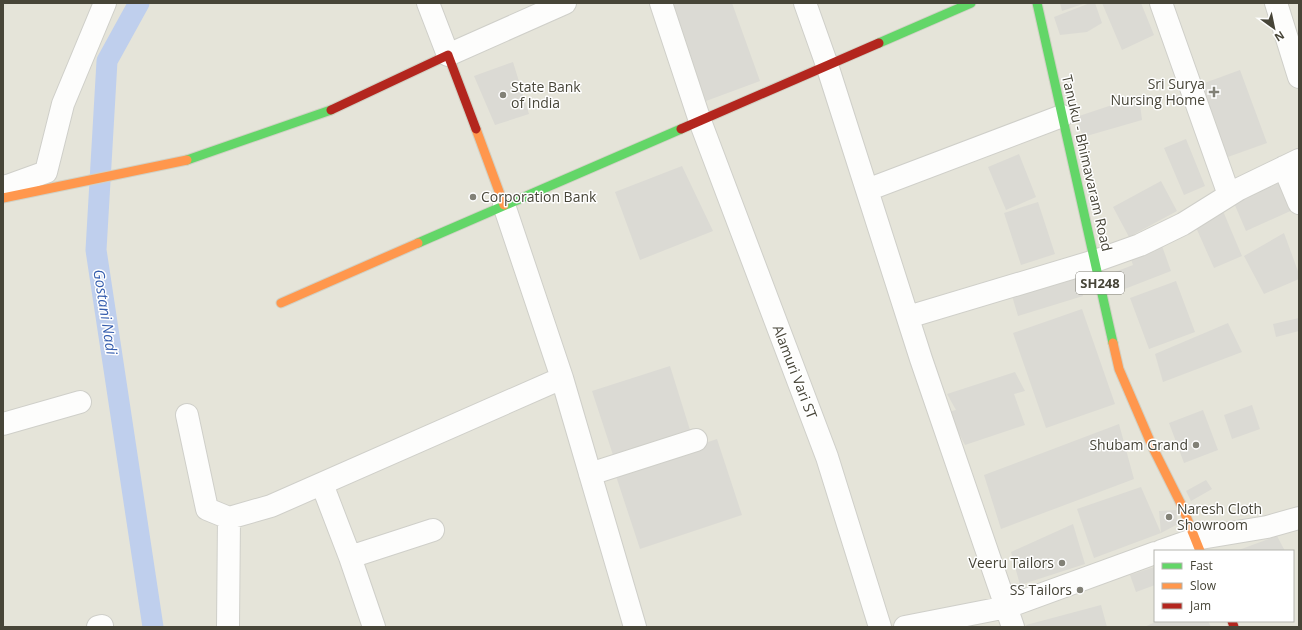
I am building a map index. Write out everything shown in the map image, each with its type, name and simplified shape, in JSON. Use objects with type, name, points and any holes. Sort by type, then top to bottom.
[{"type":"street","points":[[3,187],[46,172],[63,104],[105,3]]},
{"type":"street","points":[[428,3],[504,205],[562,378],[635,627]]},
{"type":"street","name":"Alamuri Vari ST","points":[[661,3],[700,121],[827,458],[880,627]]},
{"type":"street","points":[[805,3],[827,65],[908,317],[1010,617]]},
{"type":"street","points":[[281,303],[971,3]]},
{"type":"street","name":"Tanuku - Bhimavaram Road","points":[[1037,3],[1119,369],[1154,448],[1182,506],[1197,545]]},
{"type":"street","points":[[1161,3],[1229,195]]},
{"type":"street","points":[[1276,3],[1299,78]]},
{"type":"street","points":[[3,198],[188,160],[325,114],[553,6]]},
{"type":"street","points":[[867,190],[1062,116]]},
{"type":"street","points":[[908,317],[1094,261],[1140,245],[1183,224],[1239,189],[1291,164],[1299,203]]},
{"type":"street","points":[[187,415],[207,509],[229,518],[271,506],[562,378]]},
{"type":"street","points":[[3,424],[80,402]]},
{"type":"street","points":[[590,474],[696,440]]},
{"type":"street","points":[[322,484],[350,557],[374,627]]},
{"type":"street","points":[[228,627],[229,518]]},
{"type":"street","points":[[1167,550],[1197,545],[1299,518]]},
{"type":"street","points":[[350,557],[433,530]]},
{"type":"street","points":[[905,627],[1010,617],[1154,553]]},
{"type":"shaded area","points":[[3,3],[1299,3],[1299,627],[3,627]]},
{"type":"building","points":[[732,3],[760,81],[706,101],[671,4]]},
{"type":"building","points":[[1060,3],[1086,3],[1062,11]]},
{"type":"building","points":[[1090,3],[1095,3],[1102,23],[1087,32],[1060,35],[1054,17]]},
{"type":"building","points":[[1102,3],[1141,3],[1154,35],[1122,50]]},
{"type":"building","name":"State Bank of India","points":[[513,62],[529,114],[495,125],[474,76]]},
{"type":"building","points":[[1240,70],[1267,143],[1225,158],[1199,85]]},
{"type":"building","points":[[1139,96],[1142,120],[1083,137],[1076,117]]},
{"type":"building","points":[[1186,139],[1205,186],[1184,195],[1164,148]]},
{"type":"building","points":[[1019,154],[1036,197],[1006,210],[988,167]]},
{"type":"building","points":[[682,166],[713,231],[640,260],[615,192]]},
{"type":"building","points":[[1284,180],[1297,208],[1246,231],[1234,203]]},
{"type":"building","points":[[1161,181],[1177,211],[1129,237],[1113,207]]},
{"type":"building","points":[[1038,202],[1055,254],[1021,265],[1004,213]]},
{"type":"building","points":[[1223,211],[1242,256],[1214,268],[1194,223]]},
{"type":"building","points":[[1284,233],[1299,274],[1299,279],[1264,294],[1244,256]]},
{"type":"building","points":[[1162,246],[1171,271],[1122,290],[1115,272],[1133,265],[1131,259]]},
{"type":"building","points":[[1075,269],[1083,296],[1018,316],[1010,289]]},
{"type":"building","points":[[1176,281],[1195,332],[1149,349],[1130,298]]},
{"type":"building","points":[[1082,309],[1115,404],[1046,428],[1013,333]]},
{"type":"building","points":[[1299,318],[1299,331],[1276,337],[1273,324]]},
{"type":"building","points":[[1228,323],[1242,352],[1163,382],[1155,354]]},
{"type":"building","points":[[670,366],[690,430],[613,455],[592,391]]},
{"type":"building","points":[[1015,372],[1025,391],[1014,394],[1025,425],[965,445],[948,412],[956,410],[947,394]]},
{"type":"building","points":[[1252,405],[1260,429],[1232,439],[1224,415]]},
{"type":"building","points":[[1203,410],[1218,450],[1184,463],[1169,423]]},
{"type":"building","points":[[1119,424],[1134,479],[1001,529],[984,475]]},
{"type":"building","points":[[717,439],[742,515],[640,549],[615,473]]},
{"type":"building","points":[[1206,480],[1212,489],[1191,501],[1186,491]]},
{"type":"building","points":[[1141,487],[1161,533],[1094,558],[1077,509]]},
{"type":"building","name":"Naresh Cloth Showroom","points":[[1176,510],[1178,524],[1161,533],[1159,511]]},
{"type":"building","points":[[1073,524],[1085,564],[1020,585],[1011,552]]},
{"type":"building","points":[[1277,536],[1284,550],[1239,550]]},
{"type":"building","points":[[1154,567],[1154,585],[1136,592],[1130,575]]},
{"type":"building","points":[[1101,605],[1107,627],[1027,627],[1026,625]]},
{"type":"building","points":[[1156,622],[1208,622],[1211,627],[1144,627]]},
{"type":"waterway","name":"Gostani Nadi","points":[[139,3],[107,61],[96,250],[153,627]]},
{"type":"traffic: fast","points":[[879,43],[971,3]]},
{"type":"traffic: fast","points":[[1037,3],[1113,343]]},
{"type":"traffic: fast","points":[[187,160],[331,110]]},
{"type":"traffic: fast","points":[[418,243],[681,129]]},
{"type":"traffic: slow","points":[[476,129],[504,205]]},
{"type":"traffic: slow","points":[[3,198],[187,160]]},
{"type":"traffic: slow","points":[[281,303],[418,243]]},
{"type":"traffic: slow","points":[[1113,343],[1119,369],[1153,448],[1182,506],[1200,550]]},
{"type":"traffic: jam","points":[[681,129],[879,43]]},
{"type":"traffic: jam","points":[[331,110],[448,55],[476,129]]},
{"type":"traffic: jam","points":[[1232,622],[1234,627]]},
{"type":"place","name":"Sri Surya Nursing Home","points":[[1214,92]]},
{"type":"place","name":"State Bank of India","points":[[503,95]]},
{"type":"place","name":"Corporation Bank","points":[[473,197]]},
{"type":"place","name":"Shubam Grand","points":[[1196,445]]},
{"type":"place","name":"Naresh Cloth Showroom","points":[[1169,517]]},
{"type":"place","name":"Veeru Tailors","points":[[1062,563]]},
{"type":"place","name":"SS Tailors","points":[[1080,590]]}]
